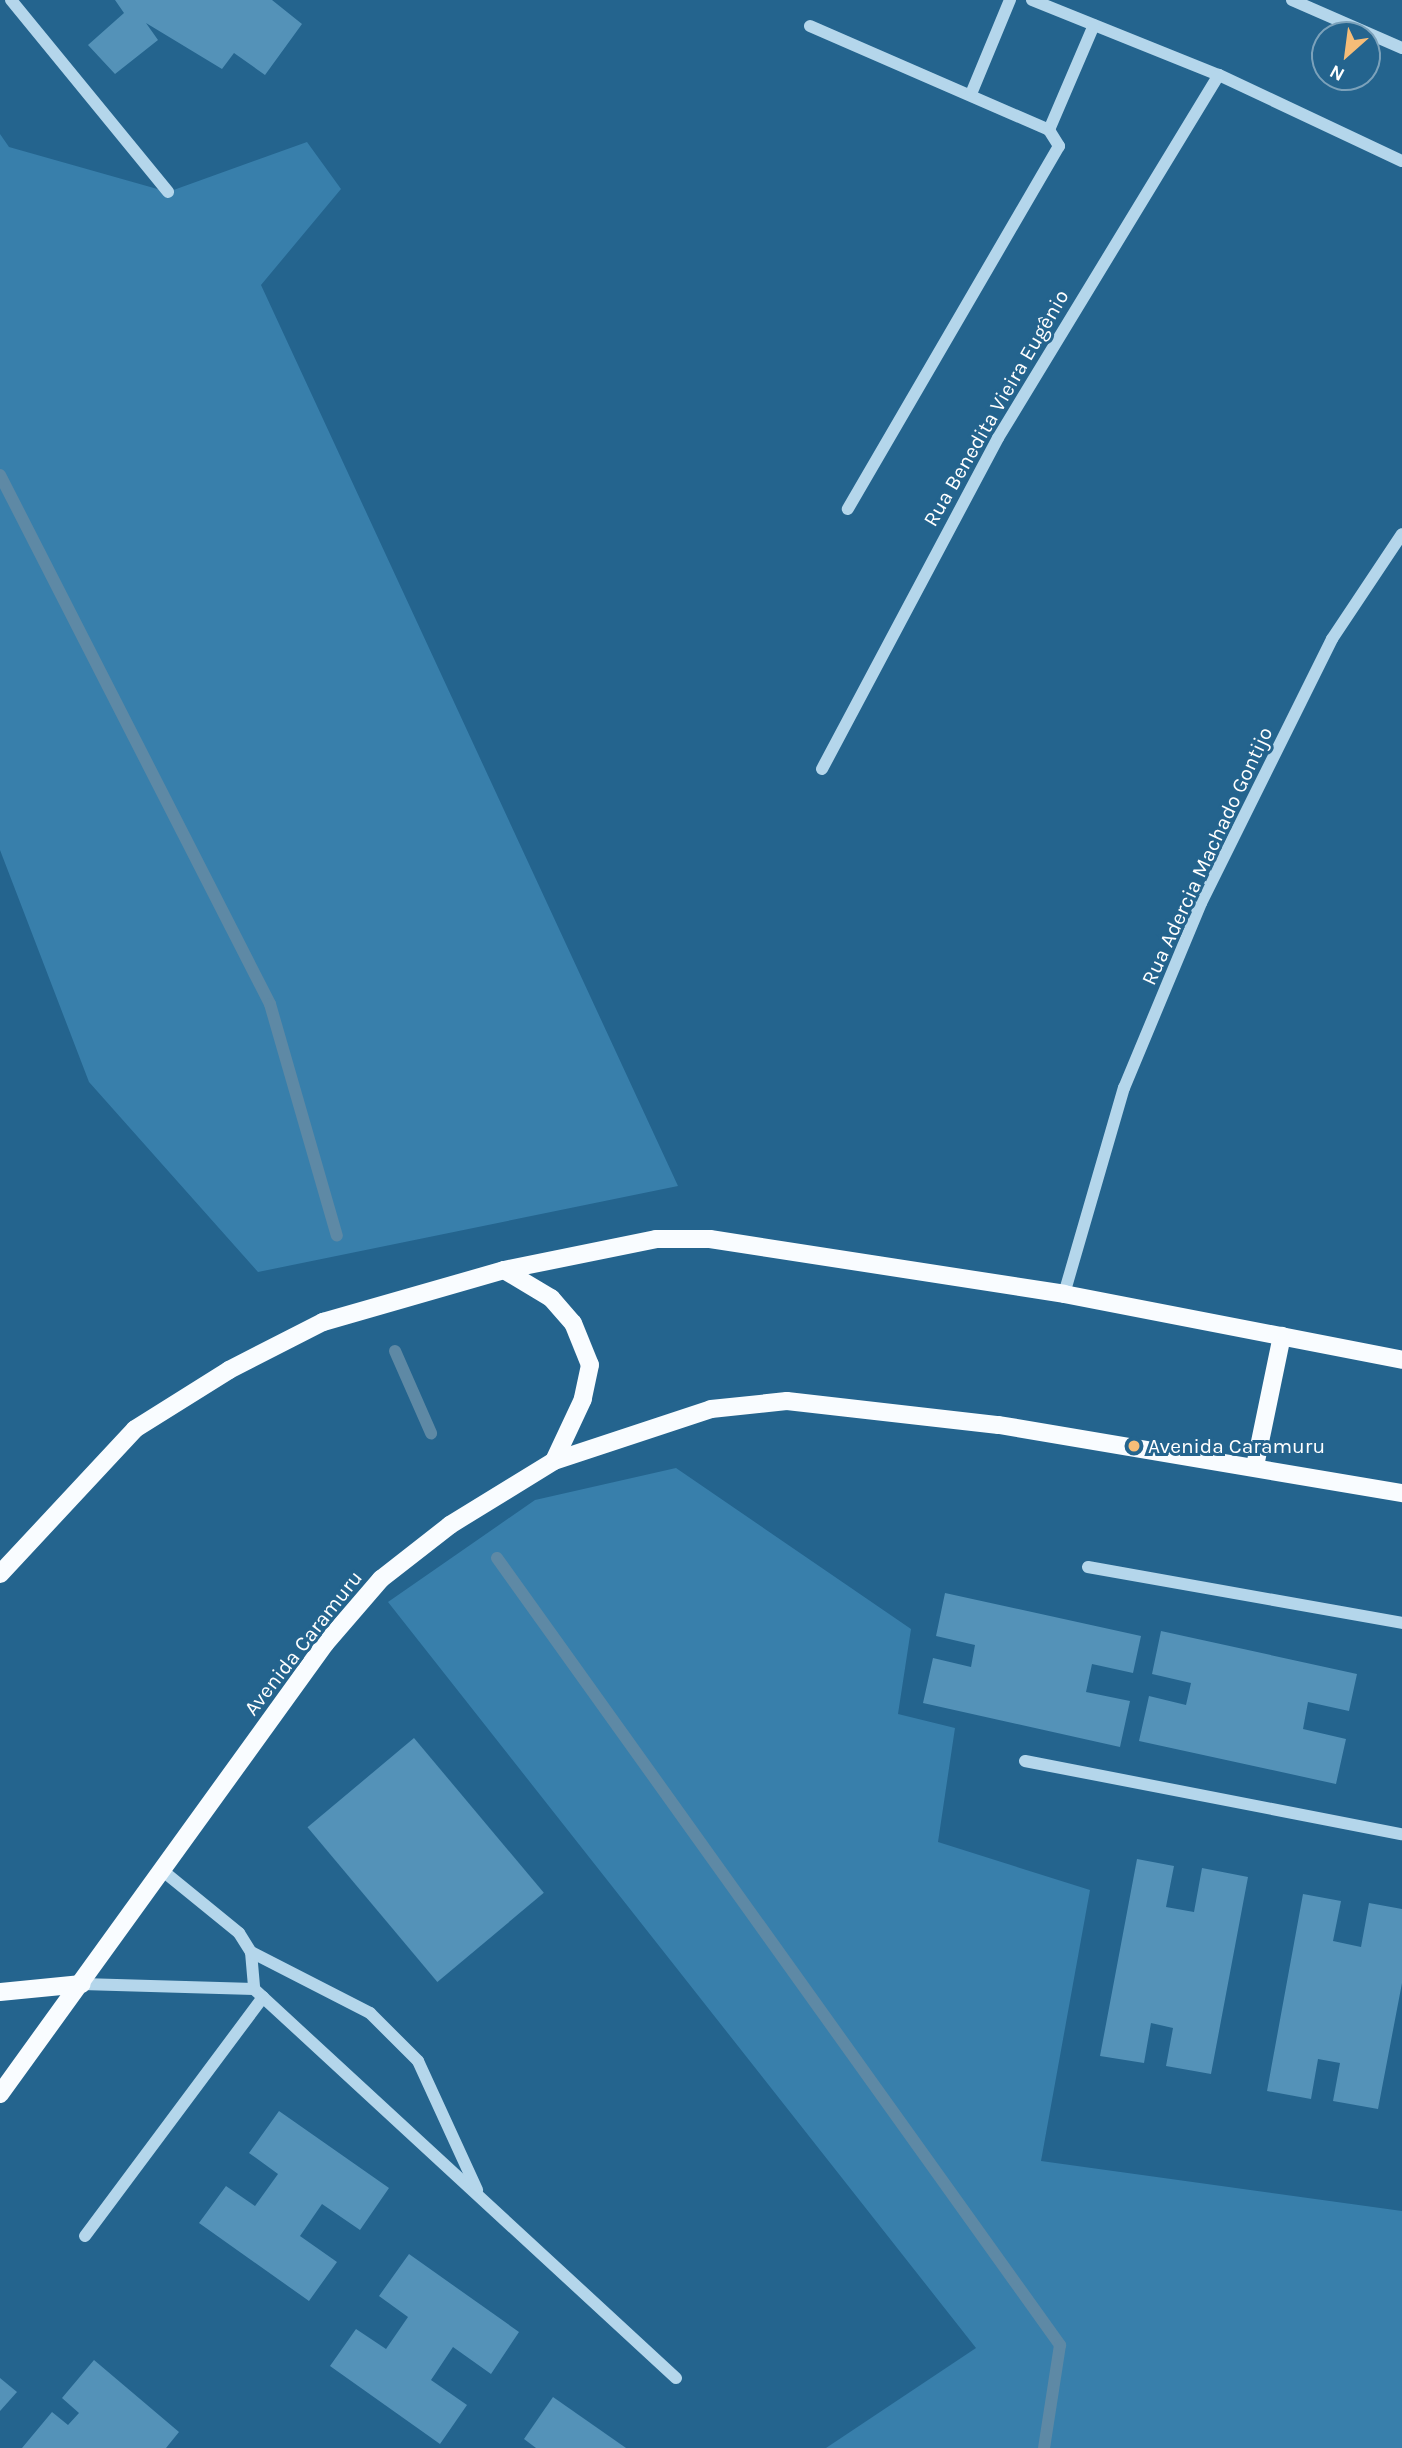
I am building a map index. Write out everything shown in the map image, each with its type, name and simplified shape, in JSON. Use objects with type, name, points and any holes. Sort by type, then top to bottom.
[{"type":"main road","points":[[0,1574],[135,1429],[229,1370],[323,1322],[504,1270],[656,1239],[710,1239],[1064,1294],[1402,1360]]},
{"type":"main road","points":[[504,1270],[551,1298],[573,1323],[590,1365],[583,1399],[554,1461]]},
{"type":"main road","points":[[1255,1466],[1282,1336]]},
{"type":"main road","name":"Avenida Caramuru","points":[[0,2094],[325,1644],[381,1578],[450,1525],[554,1461],[711,1409],[788,1401],[999,1425],[1255,1466],[1402,1493]]},
{"type":"main road","points":[[0,1993],[82,1984]]},
{"type":"street","points":[[11,0],[168,192]]},
{"type":"street","points":[[971,94],[1010,0]]},
{"type":"street","points":[[1032,0],[1219,75],[1402,161]]},
{"type":"street","points":[[1292,0],[1323,6],[1402,48]]},
{"type":"street","points":[[1049,130],[1094,25]]},
{"type":"street","points":[[810,26],[1049,130],[1059,146],[1053,163],[848,509]]},
{"type":"street","name":"Rua Benedita Vieira Eugênio","points":[[822,769],[998,438],[1219,75]]},
{"type":"street","name":"Rua Adercia Machado Gontijo","points":[[1064,1294],[1124,1088],[1201,903],[1332,639],[1402,534]]},
{"type":"street","points":[[1088,1567],[1402,1623]]},
{"type":"street","points":[[1025,1761],[1402,1834]]},
{"type":"street","points":[[163,1871],[239,1933],[251,1952],[259,1993],[676,2378]]},
{"type":"street","points":[[251,1952],[370,2013],[418,2061],[480,2197]]},
{"type":"street","points":[[82,1984],[259,1993]]},
{"type":"street","points":[[85,2236],[259,1993]]},
{"type":"shaded area","points":[[0,134],[9,147],[168,192],[307,142],[341,189],[261,285],[678,1186],[258,1272],[89,1082],[0,850]]},
{"type":"shaded area","points":[[676,1468],[911,1629],[898,1714],[955,1728],[938,1842],[1090,1890],[1041,2161],[1402,2211],[1402,2448],[826,2448],[976,2348],[388,1602],[535,1500]]},
{"type":"building","points":[[115,0],[272,0],[302,24],[265,75],[234,53],[222,69],[146,23],[158,40],[115,74],[88,45],[124,13]]},
{"type":"building","points":[[945,1593],[1141,1636],[1133,1673],[1092,1664],[1086,1692],[1130,1701],[1120,1747],[923,1703],[933,1658],[971,1667],[975,1645],[936,1636]]},
{"type":"building","points":[[1161,1631],[1357,1674],[1349,1711],[1308,1702],[1303,1729],[1346,1739],[1336,1784],[1139,1741],[1149,1696],[1186,1705],[1191,1683],[1152,1674]]},
{"type":"building","points":[[414,1738],[544,1893],[437,1982],[308,1827]]},
{"type":"building","points":[[1137,1859],[1174,1866],[1166,1907],[1194,1912],[1202,1868],[1248,1877],[1211,2074],[1166,2066],[1173,2028],[1151,2023],[1144,2063],[1100,2056]]},
{"type":"building","points":[[1303,1894],[1341,1901],[1333,1941],[1361,1947],[1369,1903],[1402,1909],[1402,1983],[1378,2109],[1333,2101],[1340,2063],[1318,2059],[1311,2099],[1267,2091]]},
{"type":"building","points":[[279,2111],[389,2188],[360,2230],[322,2204],[300,2236],[337,2262],[309,2301],[199,2223],[226,2186],[255,2206],[278,2174],[249,2153]]},
{"type":"building","points":[[409,2254],[519,2332],[491,2374],[453,2347],[431,2380],[467,2405],[440,2444],[330,2366],[356,2329],[386,2349],[408,2317],[379,2296]]},
{"type":"building","points":[[94,2360],[179,2432],[166,2448],[22,2448],[52,2412],[68,2425],[79,2413],[62,2398]]},
{"type":"building","points":[[0,2378],[17,2392],[0,2411]]},
{"type":"building","points":[[553,2397],[626,2448],[536,2448],[524,2439]]},
{"type":"waterway","points":[[0,475],[270,1004],[337,1236]]},
{"type":"waterway","points":[[395,1351],[431,1433]]},
{"type":"waterway","points":[[497,1558],[1060,2345],[1044,2448]]},
{"type":"place","name":"Avenida Caramuru","points":[[1134,1446]]}]
